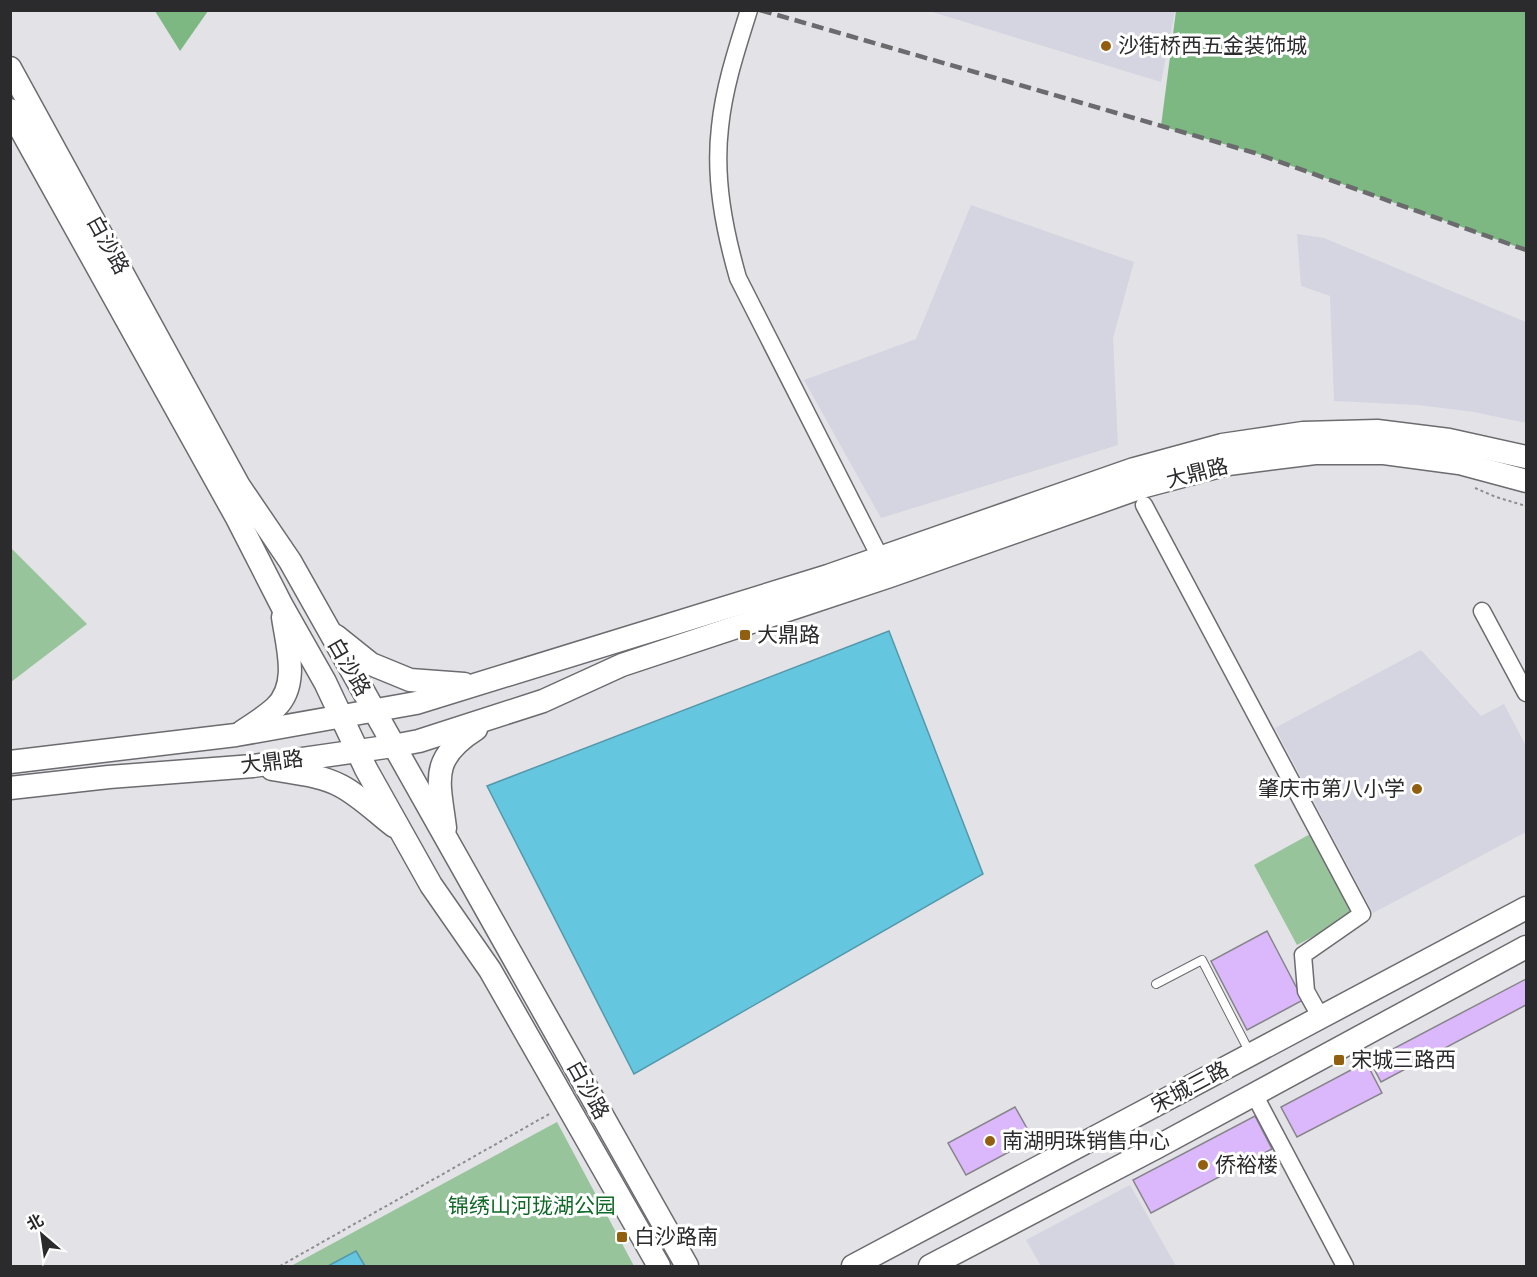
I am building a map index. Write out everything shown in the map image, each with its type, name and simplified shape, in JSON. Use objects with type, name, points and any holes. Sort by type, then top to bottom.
[{"type":"main road","name":"白沙路","points":[[10,68],[15,110],[325,682],[357,751],[431,885],[490,970],[659,1266]]},
{"type":"main road","name":"白沙路","points":[[15,110],[239,486],[290,561],[687,1264]]},
{"type":"main road","name":"大鼎路","points":[[10,788],[109,777],[254,766],[419,741],[543,701],[622,665],[885,568],[1134,469],[1222,445],[1303,433],[1377,431],[1449,440],[1527,457]]},
{"type":"main road","name":"大鼎路","points":[[10,762],[236,735],[416,704],[885,568],[1145,486],[1228,464],[1315,453],[1384,453],[1459,463],[1527,481]]},
{"type":"main road","points":[[236,735],[276,707],[285,695],[290,680],[282,606]]},
{"type":"main road","points":[[327,628],[371,664],[410,680],[477,685]]},
{"type":"main road","points":[[446,836],[439,781],[441,767],[447,754],[456,743],[494,718]]},
{"type":"main road","points":[[254,766],[310,776],[340,785],[402,833]]},
{"type":"main road","name":"宋城三路","points":[[854,1266],[1527,908]]},
{"type":"main road","name":"宋城三路","points":[[930,1266],[1527,947]]},
{"type":"main road","points":[[879,1266],[879,1262],[892,1246]]},
{"type":"street","points":[[749,10],[732,66],[720,128],[719,182],[726,235],[738,278],[885,568]]},
{"type":"street","points":[[1144,505],[1362,914],[1303,955],[1306,991],[1321,1018]]},
{"type":"street","points":[[1482,611],[1527,693]]},
{"type":"street","points":[[1254,1094],[1345,1266]]},
{"type":"lane","points":[[1156,984],[1202,960],[1251,1055]]},
{"type":"path","points":[[1468,485],[1496,497],[1527,506]]},
{"type":"path","points":[[280,1266],[567,1105]]},
{"type":"shaded area","name":"沙街桥西五金装饰城","points":[[929,11],[1175,11],[1161,82]]},
{"type":"shaded area","points":[[971,205],[1134,262],[1113,338],[1118,445],[881,518],[804,380],[916,339]]},
{"type":"shaded area","points":[[1297,234],[1324,238],[1526,322],[1526,423],[1474,412],[1418,405],[1334,401],[1330,296],[1301,286]]},
{"type":"shaded area","name":"肇庆市第八小学","points":[[1421,650],[1481,716],[1504,704],[1526,746],[1526,832],[1373,913],[1275,728]]},
{"type":"shaded area","points":[[1130,1185],[1176,1266],[1041,1266],[1026,1240]]},
{"type":"green space","points":[[155,11],[208,11],[180,51]]},
{"type":"green space","points":[[1176,11],[1526,11],[1526,250],[1255,153],[1161,126]]},
{"type":"green space","points":[[11,548],[87,624],[11,682]]},
{"type":"green space","points":[[1312,833],[1356,914],[1297,945],[1254,865]]},
{"type":"green space","name":"锦绣山河珑湖公园","points":[[557,1122],[634,1266],[291,1266]]},
{"type":"water","points":[[889,631],[983,874],[634,1074],[487,786]]},
{"type":"water","points":[[356,1251],[365,1266],[328,1266]]},
{"type":"building","points":[[1267,931],[1303,1000],[1247,1030],[1211,961]]},
{"type":"building","points":[[1526,979],[1526,1005],[1381,1082],[1370,1061]]},
{"type":"building","points":[[1366,1062],[1382,1093],[1297,1137],[1281,1107]]},
{"type":"building","name":"南湖明珠销售中心","points":[[1015,1107],[1033,1139],[966,1175],[948,1143]]},
{"type":"building","name":"侨裕楼","points":[[1255,1116],[1272,1149],[1151,1213],[1133,1180]]},
{"type":"railway","points":[[760,10],[1255,153],[1526,250]]},
{"type":"place","name":"沙街桥西五金装饰城","points":[[1106,46]]},
{"type":"place","name":"大鼎路","points":[[745,635]]},
{"type":"place","name":"肇庆市第八小学","points":[[1417,789]]},
{"type":"place","name":"宋城三路西","points":[[1339,1060]]},
{"type":"place","name":"南湖明珠销售中心","points":[[990,1141]]},
{"type":"place","name":"侨裕楼","points":[[1203,1165]]},
{"type":"place","name":"白沙路南","points":[[622,1237]]}]
